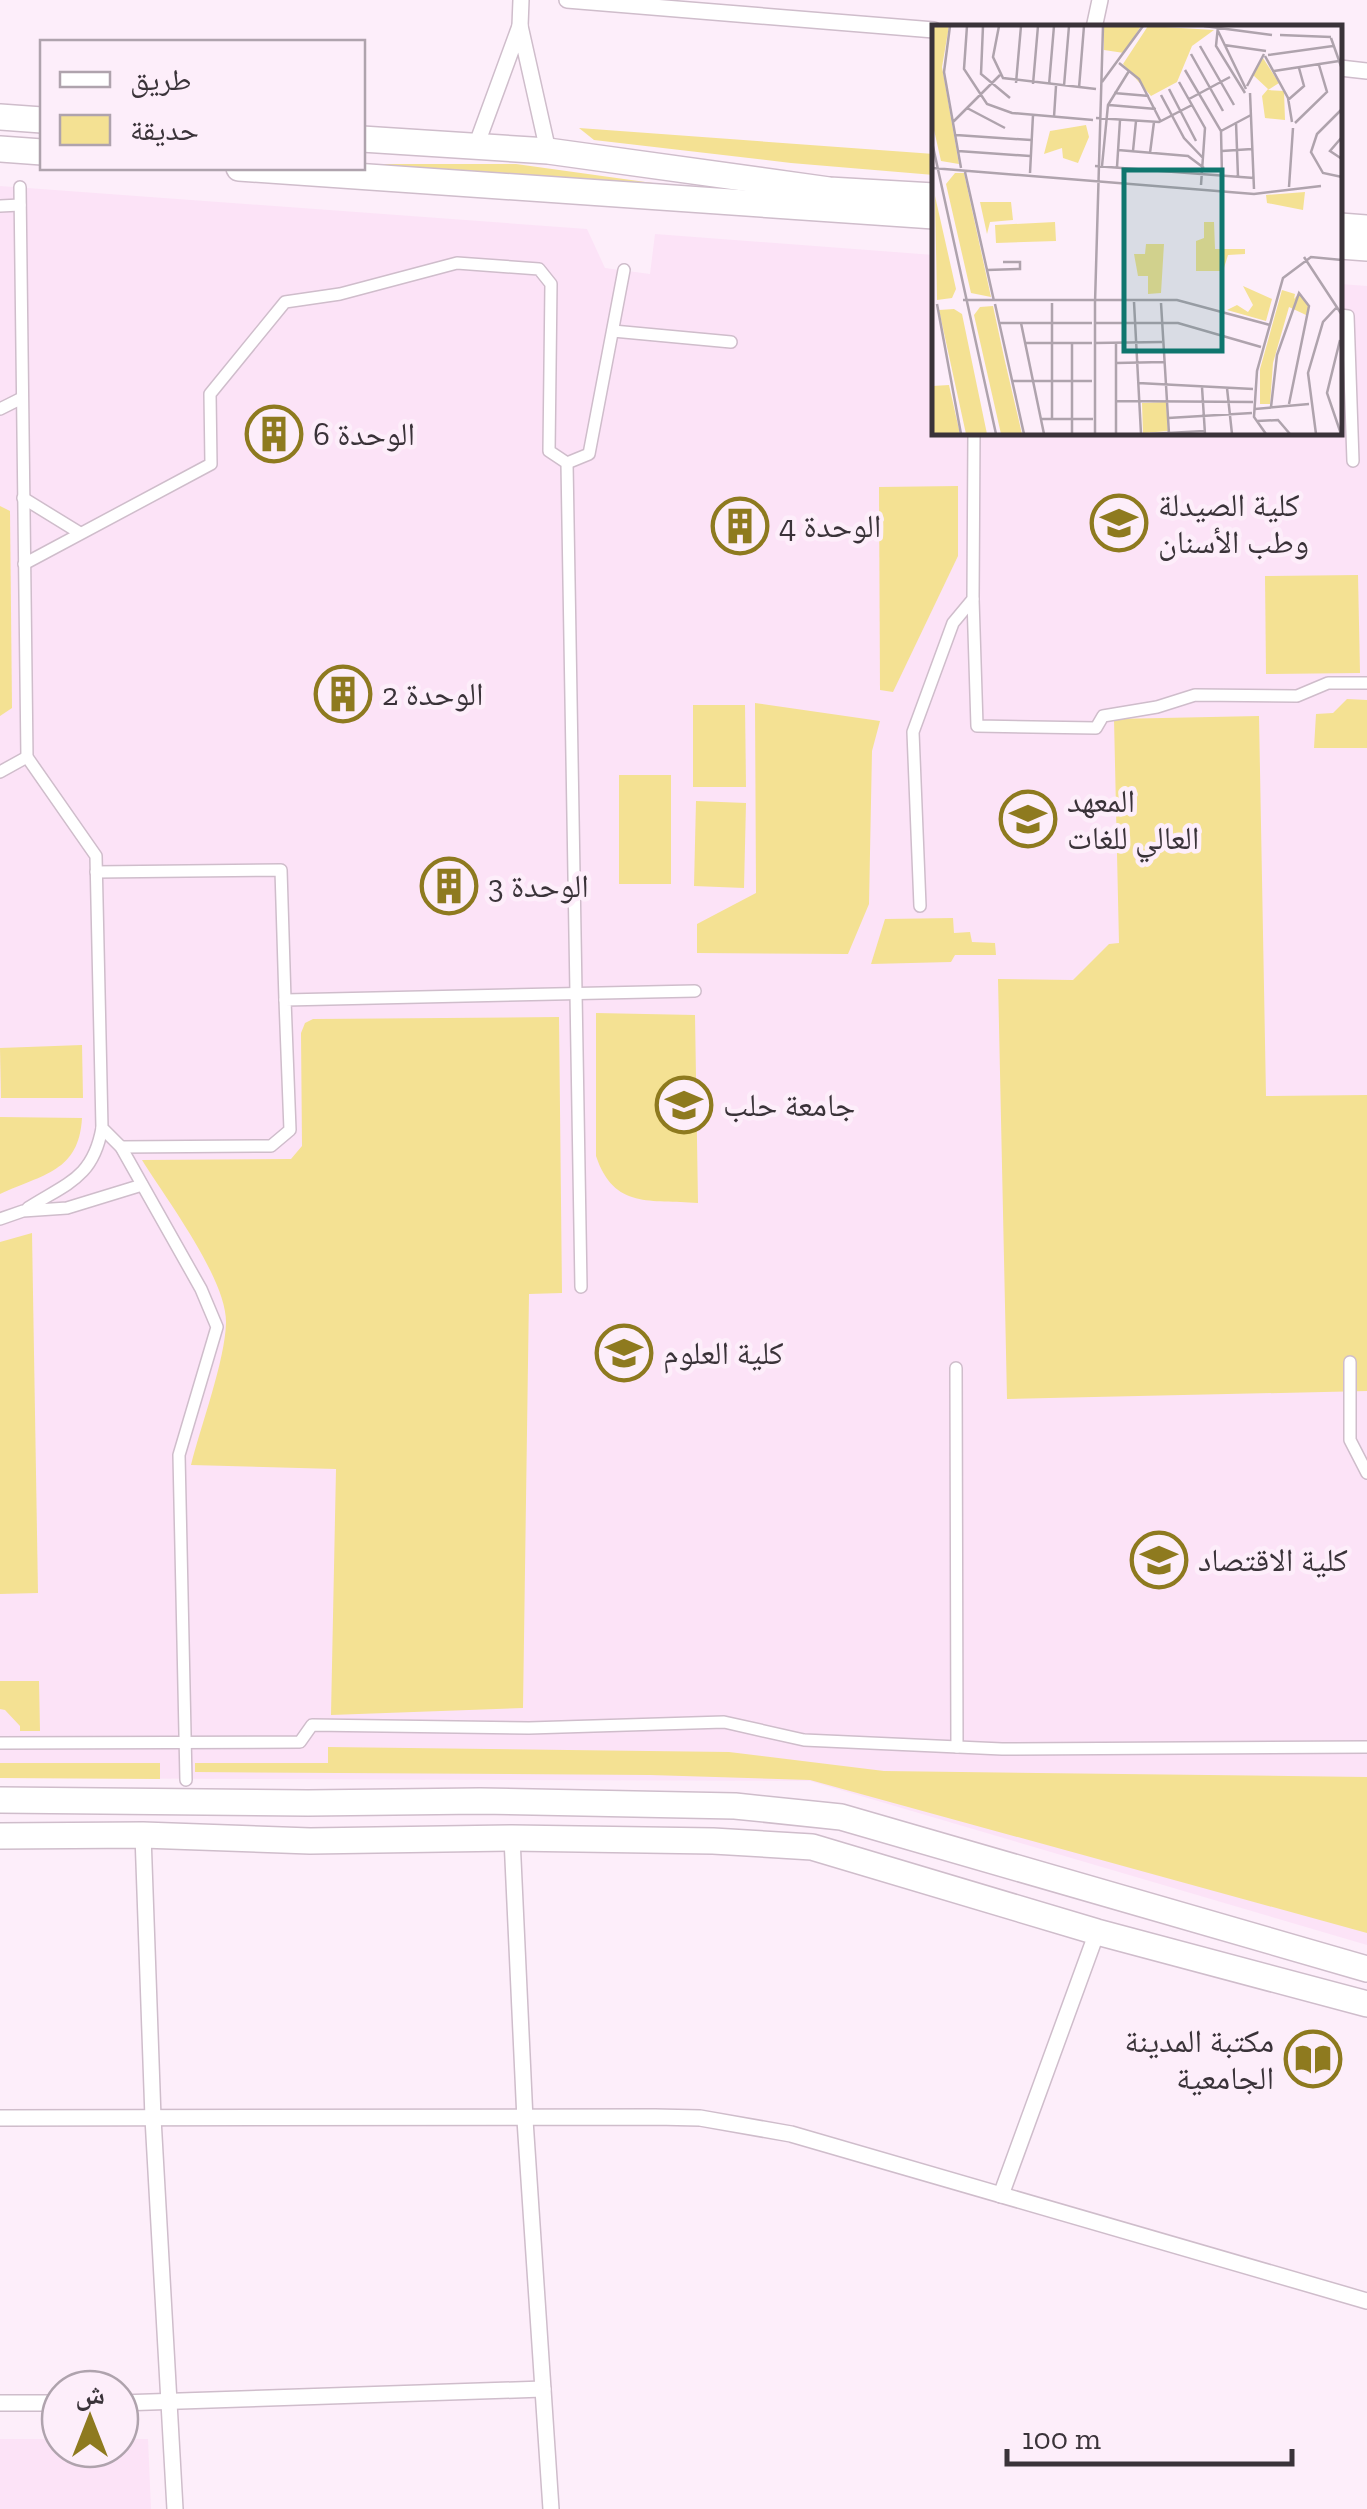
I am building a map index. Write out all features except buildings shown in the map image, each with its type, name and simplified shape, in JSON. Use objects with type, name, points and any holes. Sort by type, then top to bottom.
[{"type":"main road","points":[[0,118],[40,120]]},
{"type":"main road","points":[[365,139],[548,150],[829,190],[932,196]]},
{"type":"main road","points":[[0,149],[40,152]]},
{"type":"main road","points":[[265,170],[932,216]]},
{"type":"main road","points":[[1342,226],[1367,228]]},
{"type":"main road","points":[[1342,246],[1367,248]]},
{"type":"main road","points":[[0,1800],[734,1806],[841,1818],[1367,1969]]},
{"type":"main road","points":[[308,1803],[310,1840]]},
{"type":"main road","points":[[0,1836],[713,1840],[812,1847],[1097,1932],[1367,2004]]},
{"type":"street","points":[[521,0],[520,26],[548,150]]},
{"type":"street","points":[[566,0],[932,30]]},
{"type":"street","points":[[1095,25],[1100,0]]},
{"type":"street","points":[[476,146],[520,26]]},
{"type":"street","points":[[1342,68],[1367,71]]},
{"type":"street","points":[[20,187],[27,757],[96,856],[102,1128],[97,1152],[84,1172],[24,1211]]},
{"type":"street","points":[[0,206],[20,205]]},
{"type":"street","points":[[24,564],[210,464],[210,394],[284,302],[340,294],[457,263],[539,268],[550,284],[549,451],[567,463]]},
{"type":"street","points":[[567,463],[589,454],[624,270]]},
{"type":"street","points":[[1342,315],[1348,316],[1353,461]]},
{"type":"street","points":[[612,331],[732,342]]},
{"type":"street","points":[[0,409],[22,398]]},
{"type":"street","points":[[974,435],[977,726],[1096,728],[1103,716],[1157,707],[1195,695],[1297,696],[1328,683],[1367,683]]},
{"type":"street","points":[[567,463],[580,1286]]},
{"type":"street","points":[[23,498],[80,534]]},
{"type":"street","points":[[920,906],[913,732],[953,623],[973,599]]},
{"type":"street","points":[[0,772],[27,757]]},
{"type":"street","points":[[96,872],[281,870],[290,1130],[271,1146],[121,1148]]},
{"type":"street","points":[[285,1000],[695,991]]},
{"type":"street","points":[[102,1128],[121,1148],[201,1290],[217,1328],[179,1455],[186,1780]]},
{"type":"street","points":[[0,1219],[24,1211],[67,1208],[142,1185]]},
{"type":"street","points":[[1350,1362],[1350,1440],[1367,1473]]},
{"type":"street","points":[[956,1368],[957,1747]]},
{"type":"street","points":[[0,1744],[300,1742],[312,1726],[529,1728],[724,1722],[804,1740],[957,1747],[1367,1747]]},
{"type":"street","points":[[144,1835],[153,2118],[175,2509]]},
{"type":"street","points":[[512,1838],[525,2120],[551,2509]]},
{"type":"street","points":[[1001,2195],[1097,1932]]},
{"type":"street","points":[[0,2118],[670,2118],[747,2125],[791,2134],[1367,2301]]},
{"type":"street","points":[[140,2403],[543,2390]]},
{"type":"street","points":[[0,2404],[40,2403]]},
{"type":"shaded area","name":"جامعة حلب","points":[[0,186],[587,229],[605,268],[650,274],[655,234],[932,255],[932,435],[1342,435],[1342,284],[1367,286],[1367,1945],[810,1781],[0,1778]]},
{"type":"shaded area","points":[[0,2439],[40,2439],[40,2469],[140,2469],[140,2439],[148,2439],[151,2509],[0,2509]]},
{"type":"green space","points":[[579,128],[932,154],[932,175],[791,163],[594,140]]},
{"type":"green space","points":[[365,164],[516,164],[789,202],[365,168]]},
{"type":"green space","points":[[958,486],[958,556],[893,692],[880,690],[879,487]]},
{"type":"green space","points":[[0,506],[10,511],[12,708],[0,716]]},
{"type":"green space","points":[[1358,575],[1360,673],[1266,674],[1265,576]]},
{"type":"green space","points":[[1347,699],[1367,700],[1367,748],[1314,748],[1316,714],[1333,713]]},
{"type":"green space","points":[[755,703],[880,721],[872,751],[869,904],[848,954],[697,953],[697,924],[756,893]]},
{"type":"green space","points":[[693,705],[745,705],[746,787],[693,787]]},
{"type":"green space","points":[[1259,716],[1266,1096],[1367,1095],[1367,1391],[1007,1399],[998,979],[1073,980],[1109,944],[1119,943],[1114,719]]},
{"type":"green space","points":[[619,775],[671,775],[671,884],[619,884]]},
{"type":"green space","points":[[696,801],[746,803],[744,888],[694,886]]},
{"type":"green space","points":[[953,918],[954,933],[970,932],[972,942],[995,943],[996,955],[955,955],[951,962],[871,964],[885,919]]},
{"type":"green space","points":[[596,1013],[695,1015],[698,1203],[636,1198],[613,1186],[604,1173],[596,1156]]},
{"type":"green space","points":[[559,1017],[562,1293],[529,1294],[523,1708],[331,1715],[336,1469],[191,1465],[222,1356],[224,1305],[206,1262],[142,1160],[291,1159],[302,1146],[301,1033],[305,1023],[313,1019]]},
{"type":"green space","points":[[82,1045],[83,1098],[1,1098],[0,1048]]},
{"type":"green space","points":[[0,1117],[82,1118],[74,1150],[66,1161],[0,1194]]},
{"type":"green space","points":[[32,1233],[38,1593],[0,1594],[0,1242]]},
{"type":"green space","points":[[0,1681],[39,1681],[40,1731],[20,1731],[20,1726],[0,1709]]},
{"type":"green space","points":[[328,1747],[729,1752],[884,1771],[1367,1777],[1367,1933],[810,1780],[195,1772],[195,1763],[328,1763]]},
{"type":"green space","points":[[0,1763],[160,1763],[160,1779],[0,1778]]},
{"type":"place","name":"الوحدة 6","points":[[274,434]]},
{"type":"place","name":"كلية الصيدلة وطب الأسنان","points":[[1119,523]]},
{"type":"place","name":"الوحدة 4","points":[[740,526]]},
{"type":"place","name":"الوحدة 2","points":[[343,694]]},
{"type":"place","name":"المعهد العالي للغات","points":[[1028,819]]},
{"type":"place","name":"الوحدة 3","points":[[449,886]]},
{"type":"place","name":"جامعة حلب","points":[[684,1105]]},
{"type":"place","name":"كلية العلوم","points":[[624,1353]]},
{"type":"place","name":"كلية الاقتصاد","points":[[1159,1560]]},
{"type":"place","name":"مكتبة المدينة الجامعية","points":[[1313,2059]]}]
